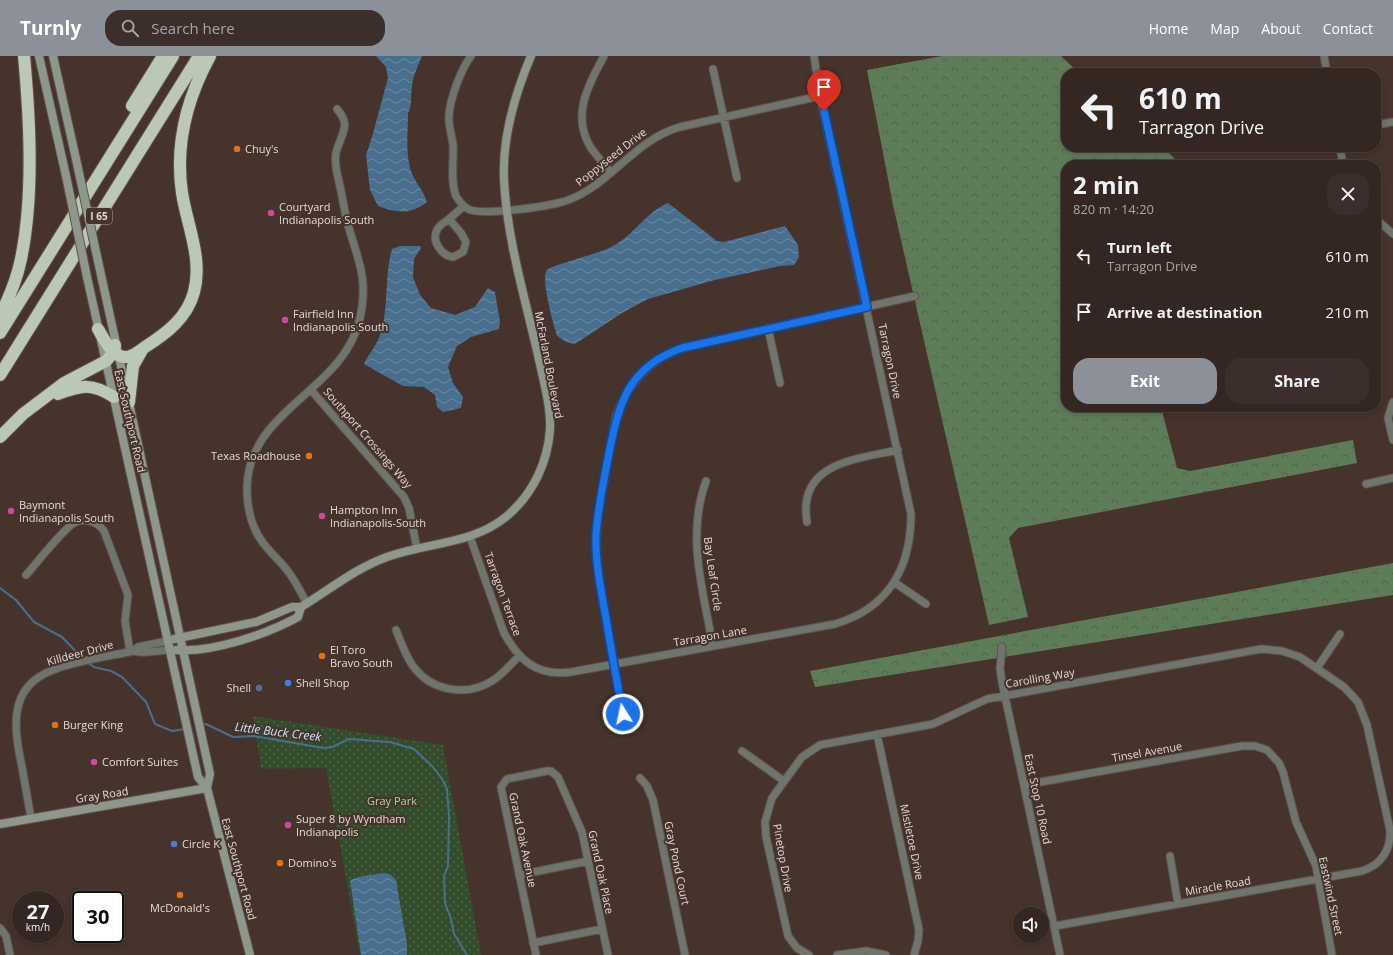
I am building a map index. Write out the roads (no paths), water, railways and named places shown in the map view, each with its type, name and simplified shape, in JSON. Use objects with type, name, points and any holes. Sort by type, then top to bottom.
[{"type":"highway","points":[[0,316],[11,293],[21,260],[26,228],[29,142],[24,56]]},
{"type":"highway","points":[[123,137],[126,117],[163,56]]},
{"type":"highway","name":"I 65","points":[[0,333],[173,56]]},
{"type":"highway","name":"I 65","points":[[0,375],[199,56]]},
{"type":"highway","points":[[98,329],[113,352],[127,357],[143,349],[168,332],[177,323],[188,307],[194,292],[197,277],[196,259],[182,193],[180,161],[181,140],[191,98],[210,56]]},
{"type":"highway","points":[[129,402],[133,366],[143,349]]},
{"type":"highway","points":[[0,437],[24,414],[42,400],[113,352]]},
{"type":"highway","points":[[42,400],[84,386],[92,386],[104,390],[114,397]]},
{"type":"main road","points":[[39,56],[88,277],[98,329]]},
{"type":"main road","name":"East Southport Road","points":[[53,56],[98,261],[113,352],[114,397],[174,639],[196,711],[210,774],[207,788]]},
{"type":"main road","name":"McFarland Boulevard","points":[[174,639],[256,622],[292,607],[304,606],[370,564],[396,554],[470,537],[498,523],[522,501],[541,470],[549,436],[548,403],[507,210],[504,180],[507,141],[514,106],[531,56]]},
{"type":"main road","name":"East Southport Road","points":[[113,352],[129,402],[177,650],[184,709],[198,776],[207,788],[250,955]]},
{"type":"main road","name":"McFarland Boulevard","points":[[177,650],[192,651],[265,633],[298,617],[304,606]]},
{"type":"main road","name":"Gray Road","points":[[0,824],[207,788]]},
{"type":"street","points":[[449,219],[461,233],[466,242],[463,252],[453,257],[443,253],[437,245],[436,238],[439,227],[464,206],[459,201],[455,192],[453,144],[448,114],[461,73],[471,56]]},
{"type":"street","points":[[604,56],[588,87],[582,104],[582,119],[588,142],[610,172]]},
{"type":"street","name":"Tarragon Drive","points":[[814,56],[820,96],[909,502],[911,529],[906,555],[894,582]]},
{"type":"street","points":[[1324,56],[1326,68]]},
{"type":"street","points":[[713,70],[737,178]]},
{"type":"street","name":"Poppyseed Drive","points":[[464,206],[480,212],[552,205],[570,200],[588,190],[644,144],[661,134],[680,127],[820,96]]},
{"type":"street","points":[[304,606],[286,569],[267,550],[258,535],[248,506],[247,480],[250,462],[265,433],[331,371],[350,344],[360,319],[363,301],[362,272],[347,222],[336,166],[336,154],[346,124],[344,117],[337,109]]},
{"type":"street","points":[[1381,124],[1393,122]]},
{"type":"street","points":[[1381,223],[1393,234]]},
{"type":"street","points":[[623,714],[599,582],[596,534],[602,489],[616,416],[621,402],[640,375],[655,361],[688,346],[916,296]]},
{"type":"street","points":[[768,328],[780,383]]},
{"type":"street","name":"Southport Crossings Way","points":[[311,390],[404,497],[409,508],[417,549]]},
{"type":"street","points":[[1393,402],[1388,418],[1393,440]]},
{"type":"street","points":[[807,522],[806,511],[808,496],[814,484],[822,474],[843,462],[898,450]]},
{"type":"street","points":[[1366,484],[1393,478]]},
{"type":"street","name":"Bay Leaf Circle","points":[[706,481],[699,506],[696,544],[713,646]]},
{"type":"street","points":[[26,575],[73,524],[85,520],[98,525],[104,531],[128,595],[125,621],[132,651]]},
{"type":"street","name":"Tarragon Terrace","points":[[470,537],[504,633],[519,656]]},
{"type":"street","points":[[894,582],[926,604]]},
{"type":"street","name":"Tarragon Lane","points":[[519,656],[537,668],[555,672],[571,672],[844,621],[873,605],[894,582]]},
{"type":"street","points":[[396,630],[406,654],[414,667],[426,679],[445,688],[463,690],[483,686],[498,676],[519,656]]},
{"type":"street","points":[[1317,668],[1340,634]]},
{"type":"street","name":"Killdeer Drive","points":[[31,818],[15,731],[17,710],[24,694],[35,680],[51,670],[132,651],[138,646],[174,639]]},
{"type":"street","name":"East Stop 10 Road","points":[[1002,647],[1000,670],[1060,955]]},
{"type":"street","name":"Carolling Way","points":[[784,781],[802,757],[814,748],[825,743],[932,724],[978,702],[1005,696],[1261,649],[1273,649],[1292,653],[1317,668],[1350,693],[1358,702],[1366,719],[1390,830],[1389,846],[1382,858]]},
{"type":"street","name":"Killdeer Drive","points":[[132,651],[140,653],[177,650]]},
{"type":"street","name":"Mistletoe Drive","points":[[877,734],[919,930],[918,942],[914,955]]},
{"type":"street","name":"Tinsel Avenue","points":[[1024,785],[1245,745],[1260,747],[1272,754]]},
{"type":"street","points":[[742,751],[784,781]]},
{"type":"street","name":"Eastwind Street","points":[[1272,754],[1280,763],[1292,810],[1315,863],[1332,955]]},
{"type":"street","name":"Grand Oak Avenue","points":[[536,955],[502,794],[502,784],[507,779],[536,773],[547,771],[555,774]]},
{"type":"street","name":"Grand Oak Place","points":[[555,774],[580,826],[608,955]]},
{"type":"street","name":"Gray Pond Court","points":[[640,778],[653,800],[685,955]]},
{"type":"street","name":"Pinetop Drive","points":[[784,781],[770,801],[766,813],[765,831],[786,928],[791,942],[800,950],[809,955]]},
{"type":"street","points":[[1170,856],[1178,904]]},
{"type":"street","name":"Miracle Road","points":[[1054,926],[1366,870],[1382,858]]},
{"type":"street","points":[[519,875],[588,861]]},
{"type":"street","points":[[0,928],[6,936],[10,955]]},
{"type":"street","points":[[533,943],[602,929]]},
{"type":"street","points":[[837,955],[863,951],[886,955]]},
{"type":"water","points":[[376,56],[422,56],[411,90],[407,138],[410,169],[427,202],[409,211],[403,212],[378,206],[370,190],[366,155],[388,78],[386,67]]},
{"type":"water","points":[[668,203],[717,241],[724,242],[785,226],[798,245],[799,257],[794,265],[780,266],[715,280],[648,299],[622,313],[575,344],[566,342],[557,336],[546,291],[545,275],[547,270],[613,246],[627,236],[653,212]]},
{"type":"water","points":[[400,246],[420,246],[421,248],[414,259],[413,277],[420,295],[431,308],[455,315],[475,307],[488,288],[495,292],[500,322],[499,329],[471,337],[457,346],[448,367],[453,383],[463,397],[461,408],[443,412],[437,407],[435,395],[424,387],[403,386],[364,364],[378,341],[381,332],[385,311],[388,270],[392,249]]},
{"type":"water","points":[[385,873],[391,875],[396,880],[407,944],[407,955],[361,955],[350,880],[363,876]]},
{"type":"waterway","name":"Little Buck Creek","points":[[0,588],[16,600],[34,622],[62,637],[83,659]]},
{"type":"waterway","name":"Little Buck Creek","points":[[88,663],[94,667],[111,671],[122,677],[146,702],[155,724],[172,731],[185,729]]},
{"type":"waterway","name":"Little Buck Creek","points":[[201,725],[206,724],[233,737],[254,736],[323,748],[332,747],[349,739],[390,742],[414,749],[433,767],[447,789],[449,816],[448,866],[444,876],[445,903],[451,919],[454,934],[467,955]]},
{"type":"place","name":"Chuy's","points":[[237,149]]},
{"type":"place","name":"Courtyard Indianapolis South","points":[[271,213]]},
{"type":"place","name":"Fairfield Inn Indianapolis South","points":[[285,320]]},
{"type":"place","name":"Texas Roadhouse","points":[[309,456]]},
{"type":"place","name":"Baymont Indianapolis South","points":[[11,511]]},
{"type":"place","name":"Hampton Inn Indianapolis-South","points":[[322,516]]},
{"type":"place","name":"El Toro Bravo South","points":[[322,656]]},
{"type":"place","name":"Shell Shop","points":[[288,683]]},
{"type":"place","name":"Shell","points":[[259,688]]},
{"type":"place","name":"Burger King","points":[[55,725]]},
{"type":"place","name":"Comfort Suites","points":[[94,762]]},
{"type":"place","name":"Super 8 by Wyndham Indianapolis","points":[[288,825]]},
{"type":"place","name":"Circle K","points":[[174,844]]},
{"type":"place","name":"Domino's","points":[[280,863]]},
{"type":"place","name":"McDonald's","points":[[180,895]]},
{"type":"park label","name":"Gray Park","points":[[392,801]]}]
